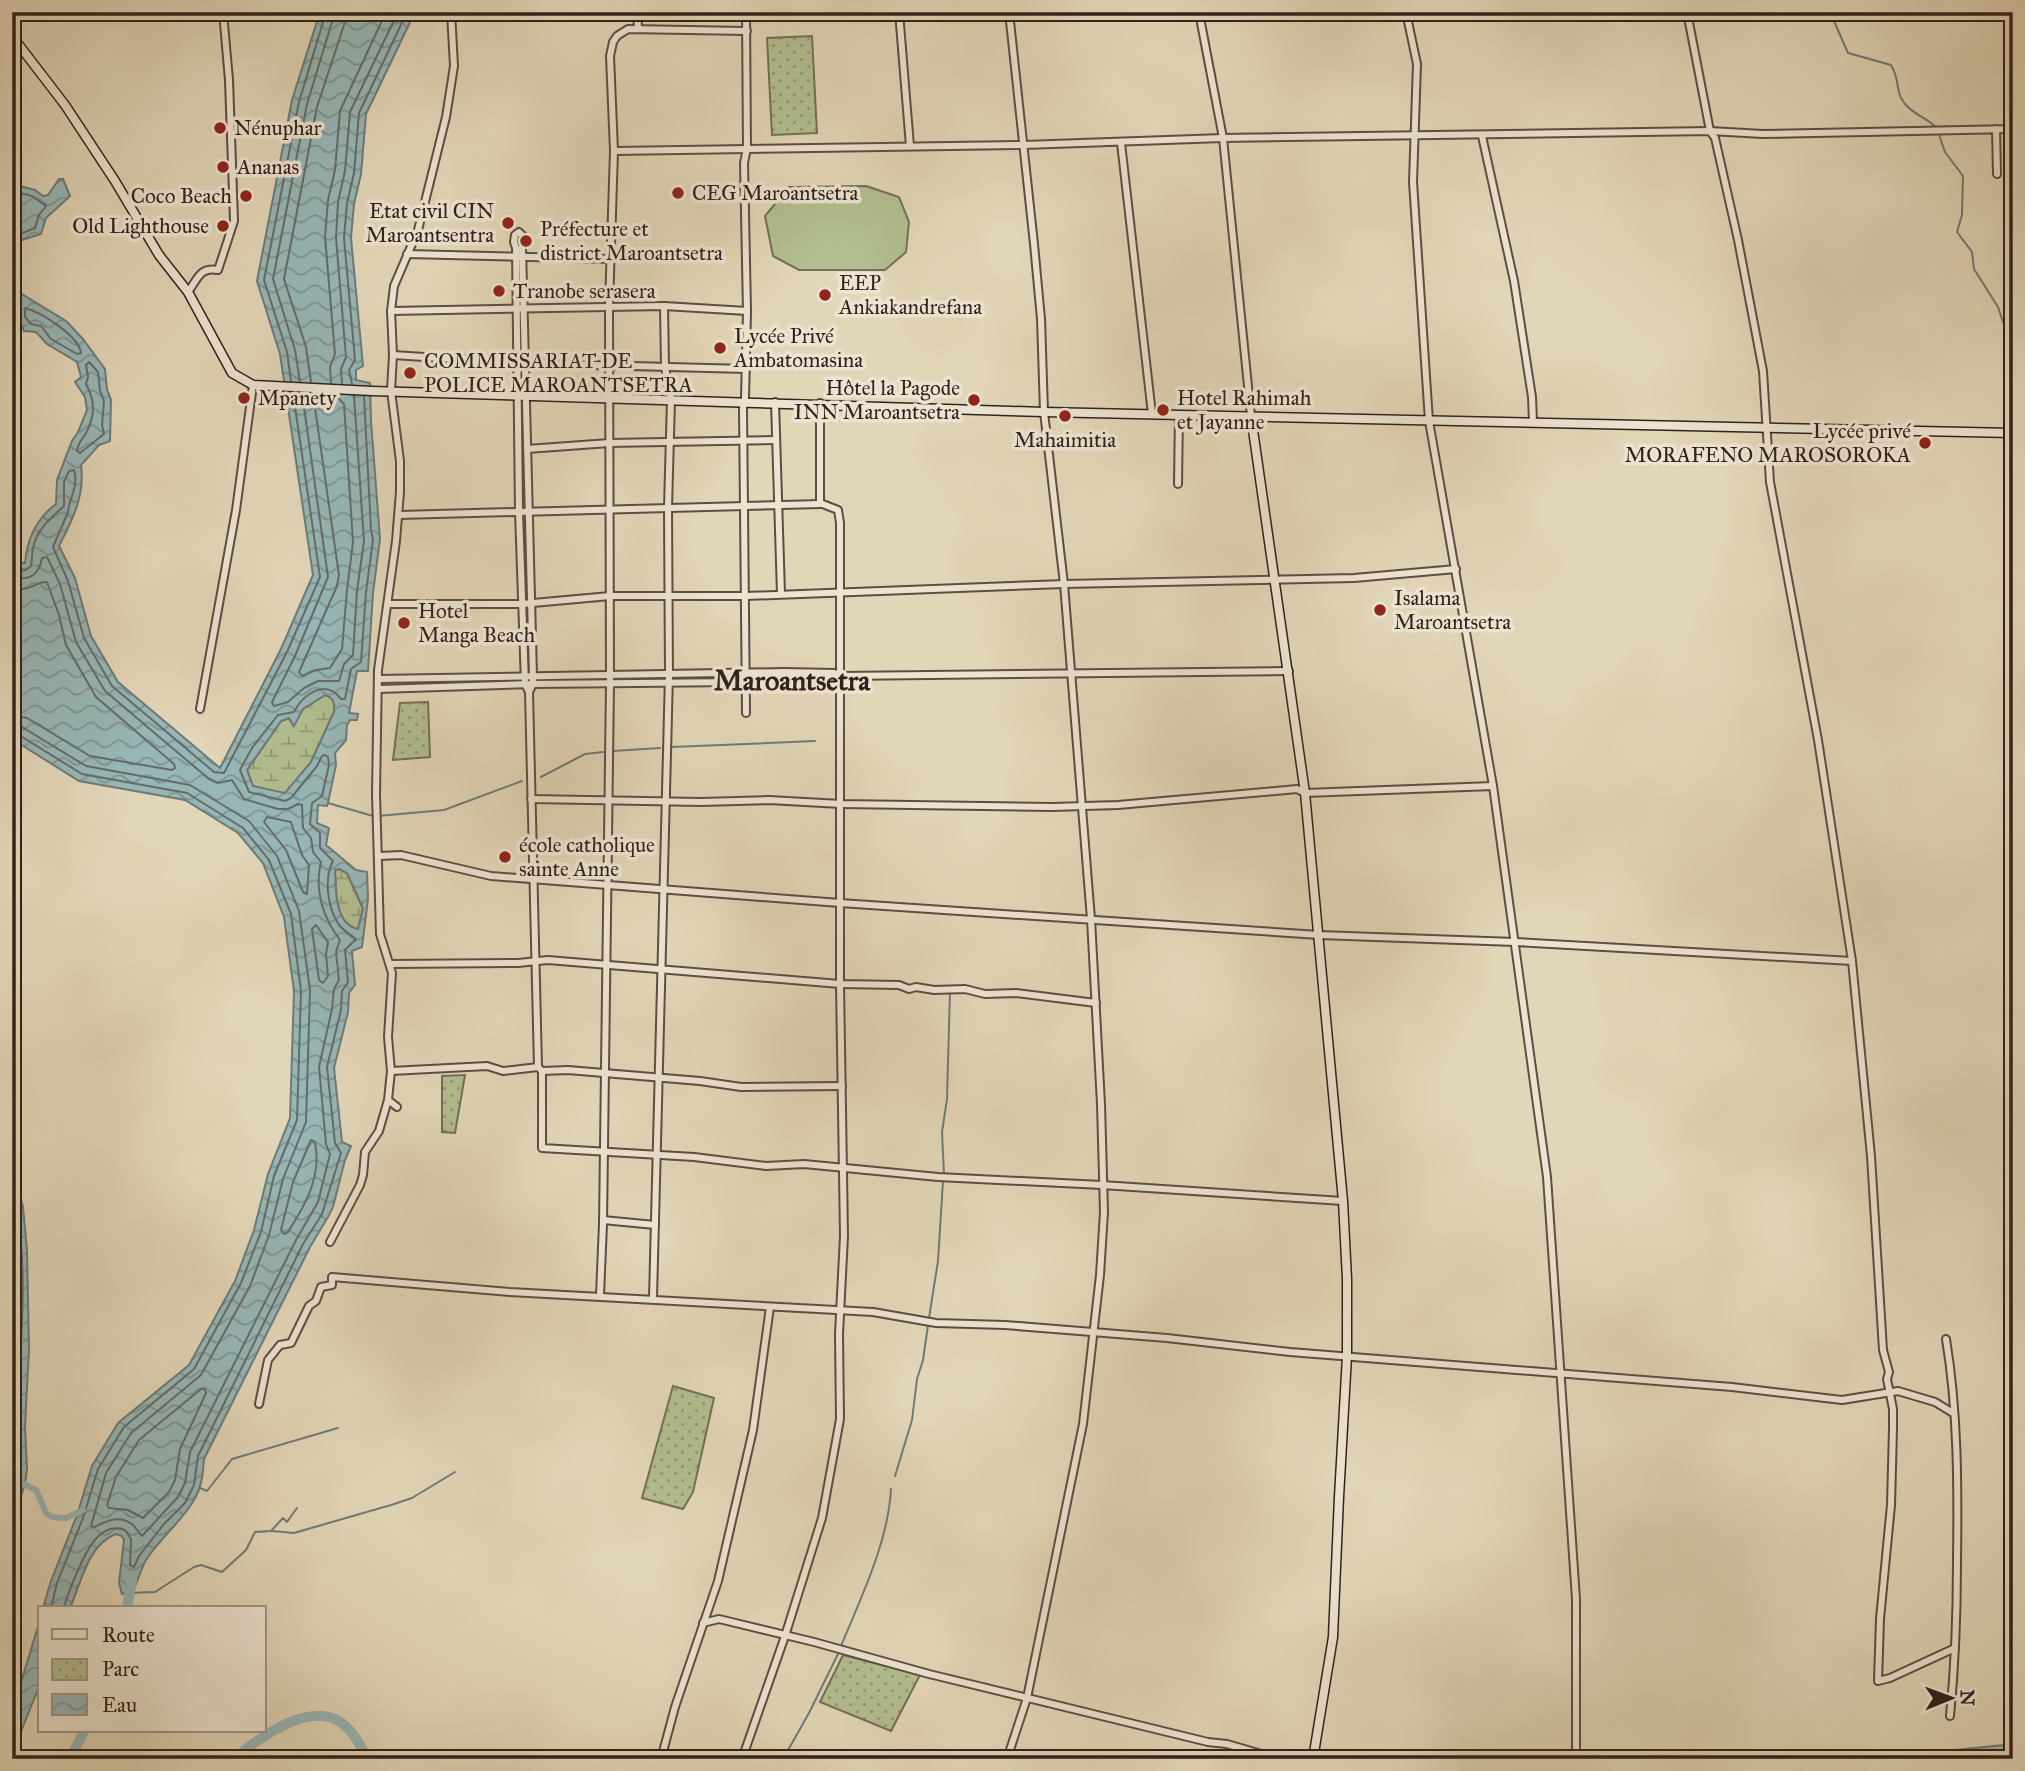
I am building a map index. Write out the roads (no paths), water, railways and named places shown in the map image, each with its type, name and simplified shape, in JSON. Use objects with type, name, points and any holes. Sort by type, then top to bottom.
[{"type":"main road","points":[[12,36],[43,73],[72,115],[159,255],[188,292],[232,373],[253,385],[1044,412],[2013,433]]},
{"type":"main road","points":[[1251,416],[1305,793],[1343,1201],[1348,1356],[1333,1637],[1312,1759]]},
{"type":"street","points":[[188,292],[202,271],[207,268],[218,270],[234,221],[230,92],[223,12]]},
{"type":"street","points":[[330,1242],[360,1185],[365,1152],[382,1124],[391,1071],[388,1037],[391,964],[380,934],[376,812],[380,646],[399,515],[400,461],[391,391],[391,311],[394,286],[418,230],[451,90],[454,57],[451,12]]},
{"type":"street","points":[[637,12],[638,28]]},
{"type":"street","points":[[746,12],[746,713]]},
{"type":"street","points":[[899,12],[910,145]]},
{"type":"street","points":[[1007,1759],[1027,1698],[1083,1424],[1104,1232],[1101,1104],[1091,919],[1064,584],[1044,412],[1041,319],[1009,12]]},
{"type":"street","points":[[1202,12],[1201,23],[1223,138],[1251,416]]},
{"type":"street","points":[[1406,12],[1417,64],[1414,208],[1429,421],[1493,786],[1547,1177],[1576,1599],[1576,1759]]},
{"type":"street","points":[[1687,12],[1710,131],[1715,138],[1740,248],[1763,370],[1771,489],[1813,713],[1852,961],[1871,1156],[1883,1350],[1889,1371],[1888,1392],[1893,1409],[1891,1502],[1880,1619],[1878,1681],[1955,1648]]},
{"type":"street","points":[[600,1295],[610,679],[608,366],[614,151],[610,49],[622,32],[638,28],[747,31]]},
{"type":"street","points":[[614,151],[1024,145],[1223,138],[1710,131],[1763,134],[2013,129]]},
{"type":"street","points":[[1996,130],[1997,174]]},
{"type":"street","points":[[1482,136],[1514,283],[1532,397],[1533,422]]},
{"type":"street","points":[[1121,142],[1152,414]]},
{"type":"street","points":[[520,309],[524,239],[522,232],[517,232],[515,255],[521,363],[519,512],[522,604],[529,680]]},
{"type":"street","points":[[407,254],[612,259]]},
{"type":"street","points":[[391,311],[609,306],[747,311]]},
{"type":"street","points":[[653,1298],[669,596],[671,399],[665,367],[664,306]]},
{"type":"street","points":[[393,355],[521,363],[746,369]]},
{"type":"street","points":[[200,709],[234,523],[253,385]]},
{"type":"street","points":[[521,395],[527,449],[532,603],[528,692],[542,1148],[657,1154],[766,1166],[804,1164],[938,1177],[1343,1201]]},
{"type":"street","points":[[775,402],[780,594]]},
{"type":"street","points":[[820,404],[821,504]]},
{"type":"street","points":[[1178,484],[1179,415]]},
{"type":"street","points":[[527,449],[610,443],[775,440]]},
{"type":"street","points":[[399,515],[821,504],[833,506],[840,515],[840,985],[844,1236],[840,1309],[840,1419],[822,1518],[742,1759]]},
{"type":"street","points":[[388,604],[522,604],[610,596],[746,596],[1064,584],[1372,577],[1456,569]]},
{"type":"street","points":[[379,679],[668,679],[834,673],[839,676],[1289,671]]},
{"type":"street","points":[[378,689],[529,680]]},
{"type":"street","points":[[531,799],[701,802],[769,800],[964,807],[1082,806],[1297,789],[1305,793],[1493,786]]},
{"type":"street","points":[[379,856],[401,855],[477,874],[840,903],[1319,935],[1515,942],[1852,961]]},
{"type":"street","points":[[391,964],[510,964],[535,961],[840,985],[965,989],[985,994],[1016,993],[1096,1003]]},
{"type":"street","points":[[391,1071],[487,1066],[503,1071],[568,1070],[744,1087],[842,1086]]},
{"type":"street","points":[[387,1100],[397,1107]]},
{"type":"street","points":[[603,1220],[655,1225]]},
{"type":"street","points":[[259,1404],[268,1360],[280,1345],[292,1343],[309,1306],[316,1301],[321,1287],[332,1285],[332,1277],[510,1292],[840,1309],[936,1323],[1005,1325],[1167,1338],[1290,1352],[1732,1387],[1842,1400],[1898,1391],[1944,1405],[1953,1413]]},
{"type":"street","points":[[661,1759],[675,1707],[718,1581],[753,1430],[770,1307]]},
{"type":"street","points":[[1946,1339],[1952,1379],[1959,1508],[1950,1716]]},
{"type":"street","points":[[703,1623],[719,1619],[1027,1698],[1207,1742],[1227,1744],[1278,1759]]},
{"type":"water","points":[[320,12],[415,12],[366,114],[361,174],[354,204],[351,238],[363,366],[356,370],[356,380],[370,383],[380,539],[368,671],[357,671],[349,713],[358,714],[357,720],[350,720],[346,740],[335,753],[336,765],[327,806],[318,805],[317,823],[329,828],[326,845],[356,870],[367,872],[368,899],[362,947],[352,951],[355,985],[349,993],[348,1012],[334,1068],[342,1142],[351,1146],[333,1207],[310,1247],[204,1459],[197,1495],[185,1513],[148,1557],[132,1592],[122,1594],[119,1583],[124,1540],[116,1534],[106,1539],[92,1555],[71,1606],[44,1606],[92,1466],[118,1423],[189,1365],[235,1281],[254,1230],[268,1174],[290,1118],[294,991],[284,917],[263,863],[238,833],[185,800],[79,781],[12,739],[12,561],[25,563],[34,530],[43,516],[56,504],[57,480],[87,410],[85,397],[75,382],[81,377],[77,362],[47,344],[36,332],[24,331],[16,311],[12,309],[12,184],[35,190],[43,196],[48,195],[59,179],[63,179],[70,196],[46,218],[41,234],[19,241],[13,277],[17,291],[66,321],[83,339],[105,369],[111,400],[110,441],[99,445],[81,465],[79,497],[59,546],[75,578],[91,636],[118,682],[220,768],[281,649],[313,575],[280,354],[257,281],[292,100]],"holes":[[[325,695],[330,698],[334,712],[311,762],[285,793],[253,786],[247,770],[281,721],[289,718],[294,726],[303,709]],[[335,870],[347,873],[363,908],[358,929],[344,920],[336,896]]]},
{"type":"water","points":[[12,816],[19,836],[12,870]]},
{"type":"water","points":[[12,1166],[23,1207],[27,1250],[29,1349],[25,1427],[27,1469],[12,1523]]},
{"type":"water","points":[[38,1627],[38,1689],[12,1754],[12,1712]]},
{"type":"water","points":[[2013,1744],[2013,1759],[1938,1759],[1955,1750]]},
{"type":"waterway","points":[[1830,12],[1848,53],[1891,65],[1904,103],[1936,127]]},
{"type":"waterway","points":[[1938,132],[1945,152],[1963,176],[1962,215],[1957,232],[1972,252],[1974,269],[1998,307],[2003,322],[2013,331]]},
{"type":"waterway","points":[[672,747],[815,741]]},
{"type":"waterway","points":[[613,751],[660,748]]},
{"type":"waterway","points":[[541,777],[585,754],[603,752]]},
{"type":"waterway","points":[[378,816],[444,810],[522,781]]},
{"type":"waterway","points":[[328,803],[373,816]]},
{"type":"waterway","points":[[944,1174],[942,1132],[947,1099],[950,991]]},
{"type":"waterway","points":[[929,1318],[938,1261],[943,1181]]},
{"type":"waterway","points":[[895,1476],[912,1420],[928,1325]]},
{"type":"waterway","points":[[200,1488],[207,1491],[232,1459],[338,1428]]},
{"type":"waterway","points":[[272,1531],[294,1533],[391,1505],[412,1498],[455,1472]]},
{"type":"waterway","points":[[20,1482],[36,1490],[46,1513],[52,1517],[66,1518],[83,1510]]},
{"type":"waterway","points":[[841,1646],[879,1549],[891,1489]]},
{"type":"waterway","points":[[129,1593],[155,1592],[201,1565],[222,1572],[246,1550],[255,1532],[271,1531],[283,1518],[287,1522],[297,1508]]},
{"type":"waterway","points":[[127,1606],[132,1580]]},
{"type":"waterway","points":[[787,1752],[838,1654]]},
{"type":"waterway","points":[[234,1759],[269,1733],[311,1716],[325,1716],[347,1727],[368,1759]]},
{"type":"waterway","points":[[70,1759],[84,1732]]},
{"type":"place","name":"Nénuphar","points":[[220,128]]},
{"type":"place","name":"Ananas","points":[[223,167]]},
{"type":"place","name":"CEG Maroantsetra","points":[[678,193]]},
{"type":"place","name":"Coco Beach","points":[[246,196]]},
{"type":"place","name":"Etat civil CIN Maroantsentra","points":[[508,223]]},
{"type":"place","name":"Old Lighthouse","points":[[223,226]]},
{"type":"place","name":"Préfecture et district Maroantsetra","points":[[526,241]]},
{"type":"place","name":"Tranobe serasera","points":[[499,291]]},
{"type":"place","name":"EEP Ankiakandrefana","points":[[825,295]]},
{"type":"place","name":"Lycée Privé Ambatomasina","points":[[720,348]]},
{"type":"place","name":"COMMISSARIAT DE POLICE MAROANTSETRA","points":[[410,373]]},
{"type":"place","name":"Mpanety","points":[[244,398]]},
{"type":"place","name":"Hôtel la Pagode INN Maroantsetra","points":[[974,400]]},
{"type":"place","name":"Hotel Rahimah et Jayanne","points":[[1163,410]]},
{"type":"place","name":"Mahaimitia","points":[[1065,416]]},
{"type":"place","name":"Lycée privé MORAFENO MAROSOROKA","points":[[1925,443]]},
{"type":"place","name":"Isalama Maroantsetra","points":[[1380,610]]},
{"type":"place","name":"Hotel Manga Beach","points":[[404,623]]},
{"type":"place","name":"école catholique sainte Anne","points":[[505,857]]},
{"type":"district","name":"Maroantsetra","points":[[792,680]]}]
